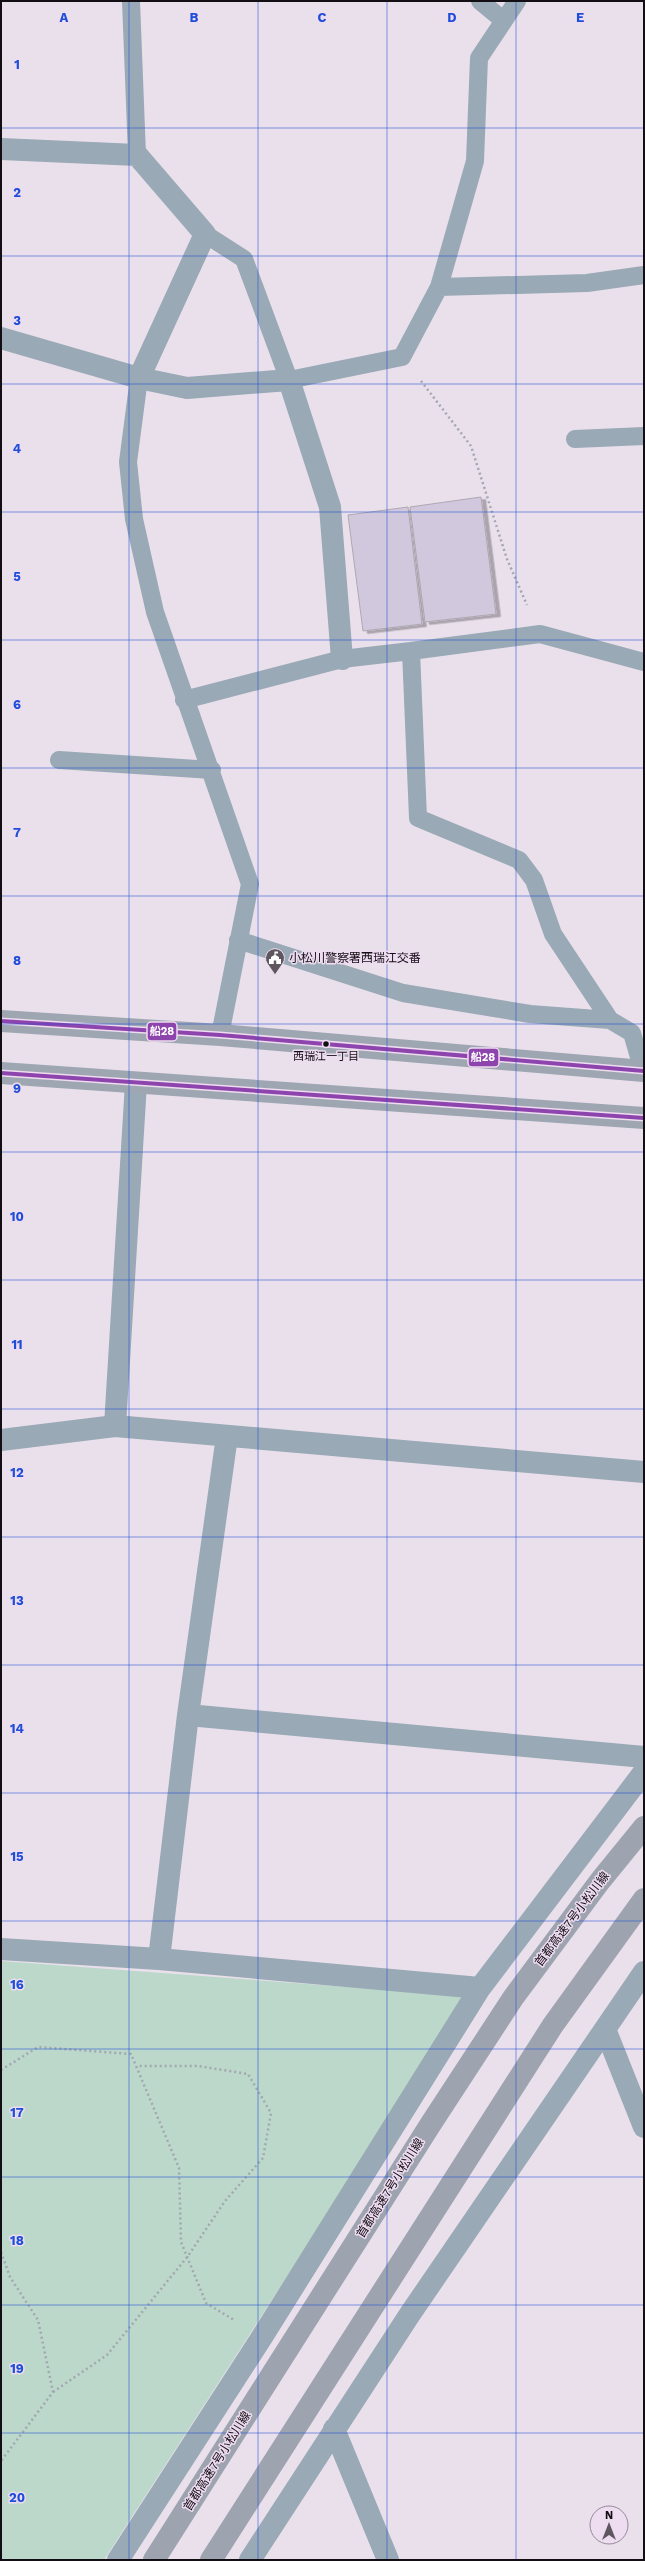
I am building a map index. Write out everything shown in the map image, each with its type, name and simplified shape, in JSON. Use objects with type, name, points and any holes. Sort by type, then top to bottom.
[{"type":"highway","points":[[1,1021],[220,1035],[643,1071]]},
{"type":"highway","points":[[1,1073],[644,1118]]},
{"type":"highway","name":"首都高速7号小松川線","points":[[154,2560],[423,2136],[514,1998],[600,1881],[644,1827]]},
{"type":"highway","points":[[211,2560],[553,2025],[644,1900]]},
{"type":"street","points":[[1,149],[137,155],[205,234],[140,378]]},
{"type":"street","points":[[1,338],[140,378],[187,388],[289,380],[330,507],[342,659]]},
{"type":"street","points":[[115,1426],[136,1083]]},
{"type":"street","points":[[1,1440],[115,1426],[644,1472]]},
{"type":"street","points":[[159,1959],[188,1715],[227,1436]]},
{"type":"street","points":[[188,1715],[644,1757]]},
{"type":"street","points":[[118,2560],[262,2337],[480,1988],[644,1772]]},
{"type":"street","points":[[1,1949],[159,1959],[480,1988]]},
{"type":"street","points":[[250,2560],[334,2429],[644,1972]]},
{"type":"street","points":[[605,2029],[644,2127]]},
{"type":"street","points":[[334,2429],[388,2560]]},
{"type":"lane","points":[[131,1],[137,155]]},
{"type":"lane","points":[[480,1],[503,20]]},
{"type":"lane","points":[[205,234],[244,259],[289,380],[402,357],[439,288],[475,161],[480,58],[503,20],[518,1]]},
{"type":"lane","points":[[439,288],[587,284],[644,275]]},
{"type":"lane","points":[[140,378],[128,462],[134,519],[155,612],[184,700],[212,770],[250,884],[220,1035]]},
{"type":"lane","points":[[575,439],[644,436]]},
{"type":"lane","points":[[184,700],[342,659],[540,634],[644,662]]},
{"type":"lane","points":[[412,650],[418,818],[520,860],[534,880],[554,934],[610,1020]]},
{"type":"lane","points":[[59,760],[212,770]]},
{"type":"lane","points":[[238,940],[403,993],[530,1014],[610,1020],[632,1033],[643,1071]]},
{"type":"path","points":[[402,357],[471,446],[507,559],[540,634]]},
{"type":"path","points":[[1,2070],[38,2047],[131,2054],[179,2168],[181,2242],[206,2303],[262,2337]]},
{"type":"path","points":[[1,2461],[53,2392],[107,2355],[188,2256],[225,2201],[263,2158],[271,2113],[248,2074],[198,2066],[137,2066]]},
{"type":"path","points":[[1,2252],[10,2277],[38,2320],[53,2392]]},
{"type":"green space","points":[[1,1961],[468,1996],[104,2560],[1,2560]]},
{"type":"building","points":[[481,497],[496,614],[425,622],[410,507]]},
{"type":"building","points":[[408,507],[422,624],[363,631],[348,515]]},
{"type":"transit line","name":"船28","points":[[1,1021],[220,1035],[644,1071]]},
{"type":"transit line","name":"船28","points":[[1,1073],[644,1118]]},
{"type":"place","name":"小松川警察署西瑞江交番","points":[[275,975]]},
{"type":"place","name":"西瑞江一丁目","points":[[326,1044]]}]
